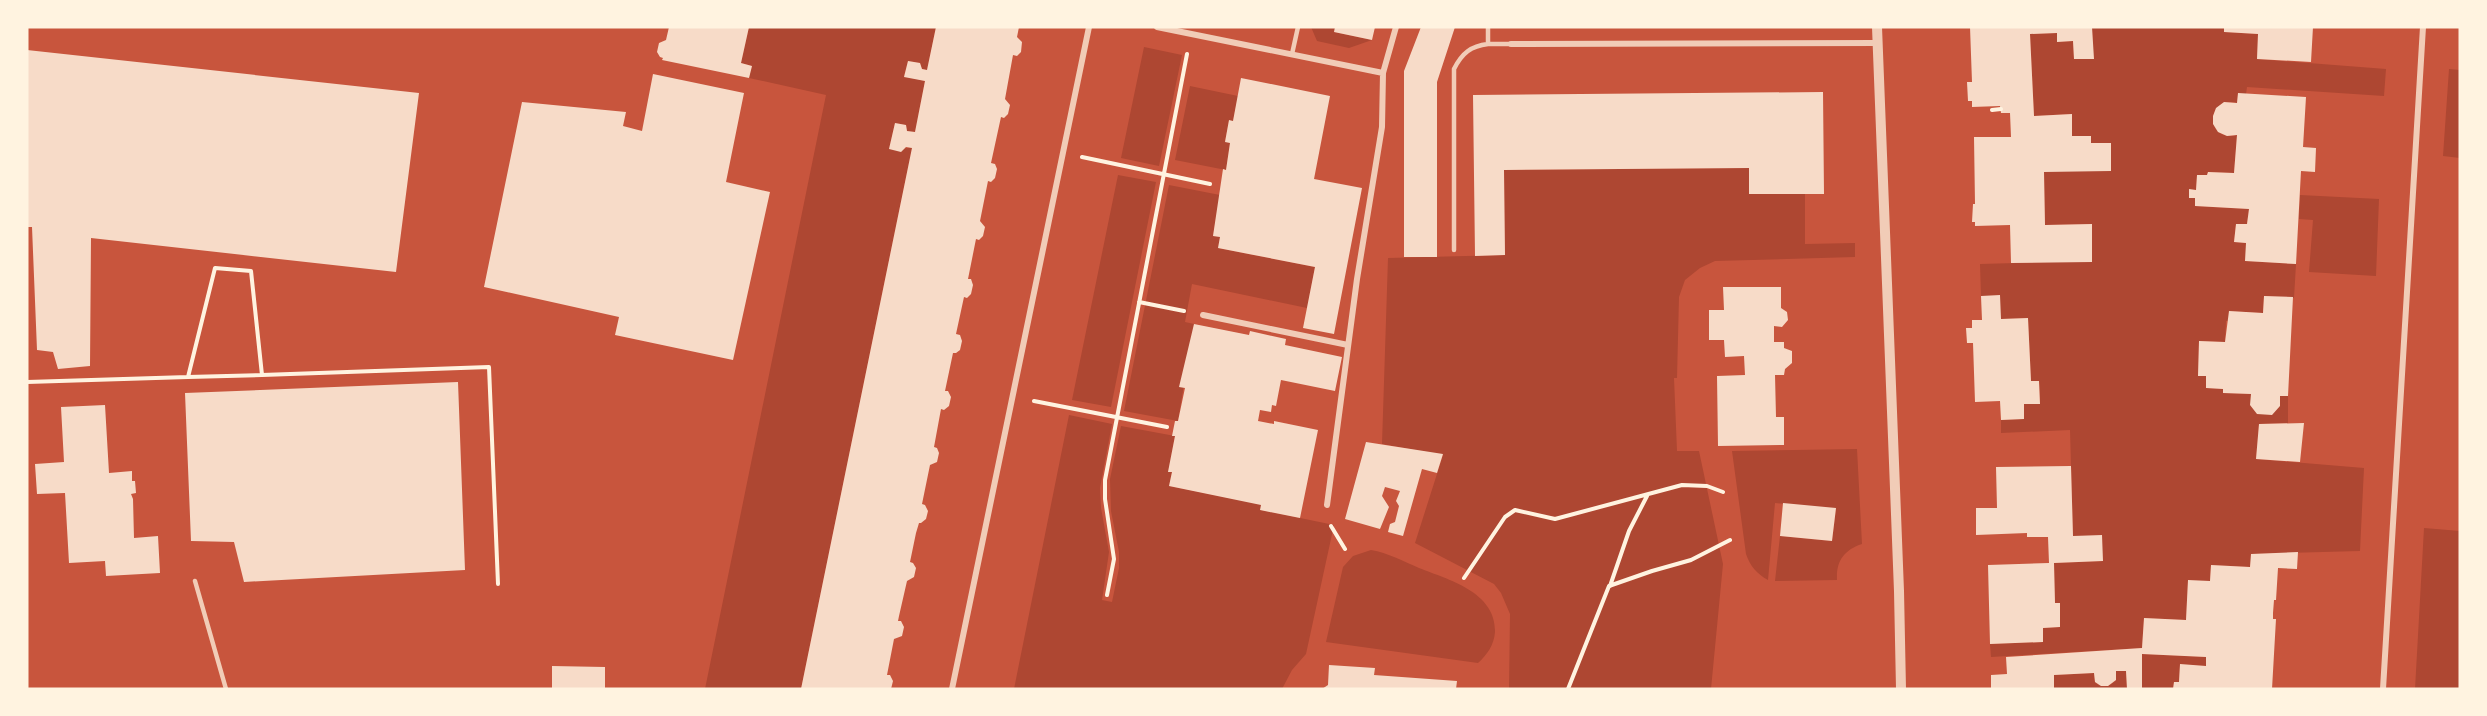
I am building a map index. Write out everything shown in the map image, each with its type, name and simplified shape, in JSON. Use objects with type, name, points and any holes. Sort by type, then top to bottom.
[{"type":"street","points":[[952,689],[1089,27]]},
{"type":"street","points":[[1157,27],[1383,73]]},
{"type":"street","points":[[1327,506],[1348,345],[1382,127],[1383,73],[1396,27]]},
{"type":"street","points":[[1877,27],[1899,591],[1900,689]]},
{"type":"street","points":[[2383,689],[2423,27]]},
{"type":"street","points":[[1512,44],[1877,43]]},
{"type":"street","points":[[1203,315],[1348,345]]},
{"type":"lane","points":[[1292,54],[1298,27]]},
{"type":"lane","points":[[1488,27],[1488,44]]},
{"type":"lane","points":[[1455,250],[1454,69],[1468,49],[1488,44],[1512,44]]},
{"type":"lane","points":[[195,581],[226,689]]},
{"type":"path","points":[[1107,595],[1114,559],[1105,489],[1191,34]]},
{"type":"path","points":[[1992,110],[2001,109]]},
{"type":"path","points":[[1063,154],[1210,184]]},
{"type":"path","points":[[188,377],[215,268],[251,271],[262,375]]},
{"type":"path","points":[[1139,302],[1203,315]]},
{"type":"path","points":[[27,382],[489,367],[498,584]]},
{"type":"path","points":[[1012,397],[1167,428]]},
{"type":"path","points":[[1464,578],[1509,513],[1522,511],[1555,519],[1692,484],[1707,486],[1723,492]]},
{"type":"path","points":[[1568,689],[1629,531],[1647,496]]},
{"type":"path","points":[[1331,527],[1345,549]]},
{"type":"path","points":[[1609,586],[1691,560],[1730,540]]},
{"type":"shaded area","points":[[749,27],[936,27],[927,70],[922,69],[920,63],[908,61],[904,76],[925,81],[915,132],[907,131],[906,125],[895,123],[889,149],[912,148],[801,689],[705,689],[826,95],[749,78],[752,66],[741,63]]},
{"type":"shaded area","points":[[1311,27],[1335,27],[1334,32],[1372,40],[1349,48],[1317,41]]},
{"type":"shaded area","points":[[2092,27],[2224,27],[2224,32],[2258,34],[2257,59],[2386,69],[2384,96],[2247,87],[2246,94],[2238,94],[2237,103],[2227,102],[2220,105],[2213,119],[2218,132],[2226,136],[2237,135],[2234,173],[2208,172],[2207,175],[2197,175],[2196,190],[2189,190],[2189,198],[2195,198],[2195,206],[2249,209],[2247,224],[2236,224],[2234,242],[2246,243],[2246,261],[2296,264],[2294,298],[2264,296],[2263,313],[2229,311],[2225,342],[2199,341],[2198,376],[2206,376],[2206,388],[2223,389],[2223,393],[2251,394],[2251,405],[2279,406],[2280,396],[2288,396],[2288,423],[2259,424],[2256,459],[2364,468],[2360,551],[2252,554],[2250,567],[2211,565],[2210,581],[2188,581],[2186,620],[2144,618],[2142,648],[1991,657],[1990,644],[2043,642],[2043,628],[2060,627],[2060,604],[2055,603],[2054,563],[2103,561],[2073,536],[2070,430],[2001,433],[2001,420],[2024,419],[2024,404],[2040,403],[2039,381],[2031,381],[2028,318],[2001,319],[1981,296],[1980,264],[2092,261],[2092,224],[2045,225],[2044,172],[2111,143],[2091,143],[2090,136],[2072,136],[2071,114],[2034,116],[2030,34],[2057,33],[2057,42],[2073,41],[2074,59],[2093,59]]},
{"type":"shaded area","points":[[1144,47],[1182,55],[1159,166],[1121,158]]},
{"type":"shaded area","points":[[2449,69],[2460,70],[2460,158],[2443,156]]},
{"type":"shaded area","points":[[1190,86],[1238,96],[1233,121],[1229,121],[1225,141],[1230,143],[1226,170],[1175,160]]},
{"type":"shaded area","points":[[1749,168],[1750,194],[1805,194],[1805,244],[1855,243],[1855,257],[1715,261],[1700,268],[1685,280],[1679,297],[1677,378],[1674,378],[1677,451],[1699,451],[1723,564],[1711,689],[1509,689],[1510,614],[1501,593],[1494,584],[1415,543],[1443,455],[1382,444],[1388,258],[1505,255],[1504,170]]},
{"type":"shaded area","points":[[1118,175],[1156,182],[1111,407],[1072,400]]},
{"type":"shaded area","points":[[1169,185],[1220,195],[1213,236],[1220,237],[1218,248],[1315,267],[1307,308],[1192,284],[1185,322],[1194,324],[1178,421],[1124,411]]},
{"type":"shaded area","points":[[2300,195],[2379,199],[2376,276],[2309,272],[2313,220],[2299,219]]},
{"type":"shaded area","points":[[1069,415],[1112,424],[1100,488],[1109,552],[1102,600],[1112,602],[1119,568],[1119,552],[1111,511],[1110,479],[1121,426],[1175,436],[1168,472],[1172,472],[1169,486],[1261,504],[1261,510],[1334,525],[1306,654],[1292,670],[1282,689],[1014,689]]},
{"type":"shaded area","points":[[1857,449],[1862,544],[1850,549],[1842,557],[1837,580],[1775,581],[1780,536],[1832,541],[1836,509],[1775,503],[1768,580],[1760,575],[1746,554],[1732,451]]},
{"type":"shaded area","points":[[2424,528],[2460,531],[2460,689],[2415,689]]},
{"type":"shaded area","points":[[1371,550],[1389,555],[1456,583],[1479,597],[1488,607],[1493,618],[1495,632],[1492,645],[1478,663],[1326,642],[1343,567],[1353,556]]},
{"type":"shaded area","points":[[2142,654],[2206,657],[2206,666],[2180,665],[2179,682],[2174,682],[2173,689],[2142,689]]},
{"type":"shaded area","points":[[2116,671],[2126,671],[2127,689],[2054,689],[2054,675],[2094,673],[2095,682],[2100,686],[2106,686],[2116,680]]},
{"type":"building","points":[[669,27],[749,27],[741,63],[752,66],[749,78],[662,60],[663,58],[657,52],[659,43],[666,40]]},
{"type":"building","points":[[936,27],[1019,27],[1017,37],[1022,42],[1021,52],[1017,56],[1013,55],[1005,99],[1010,105],[1008,114],[1004,118],[1001,117],[991,163],[995,164],[997,169],[995,178],[991,182],[988,181],[980,221],[985,227],[983,236],[979,240],[976,239],[968,279],[971,279],[973,285],[971,294],[967,298],[964,297],[956,334],[960,335],[962,341],[960,350],[953,353],[945,391],[948,391],[951,397],[949,406],[944,410],[941,409],[934,447],[939,453],[937,462],[930,465],[922,504],[928,511],[926,519],[919,523],[916,533],[910,562],[916,568],[914,577],[907,581],[898,621],[901,621],[904,627],[902,636],[894,639],[887,675],[890,675],[893,681],[891,689],[801,689],[912,148],[906,147],[901,152],[889,149],[895,123],[906,125],[907,131],[915,132],[925,81],[904,77],[908,61],[920,63],[922,69],[927,70]]},
{"type":"building","points":[[1335,27],[1375,27],[1372,40],[1334,32]]},
{"type":"building","points":[[1421,27],[1455,27],[1437,82],[1437,257],[1404,257],[1404,71]]},
{"type":"building","points":[[1970,27],[2092,27],[2094,59],[2074,59],[2073,41],[2057,42],[2057,33],[2030,34],[2034,116],[2072,114],[2072,136],[2091,136],[2091,143],[2111,143],[2111,171],[2044,172],[2045,225],[2092,224],[2092,262],[2011,263],[2010,225],[1975,226],[1975,222],[1972,222],[1973,204],[1975,204],[1974,137],[2011,137],[2010,113],[2001,113],[2000,106],[1972,107],[1972,101],[1968,101],[1967,82],[1972,82]]},
{"type":"building","points":[[2224,27],[2313,27],[2311,62],[2257,59],[2258,34],[2224,32]]},
{"type":"building","points":[[27,50],[419,93],[396,272],[91,238],[90,366],[58,369],[53,352],[37,350],[32,227],[27,227]]},
{"type":"building","points":[[653,74],[744,93],[726,182],[770,192],[733,360],[615,335],[619,317],[484,287],[522,102],[626,112],[623,126],[642,131]]},
{"type":"building","points":[[1241,78],[1330,96],[1314,179],[1362,188],[1334,334],[1303,328],[1315,267],[1218,248],[1220,237],[1213,236],[1223,169],[1226,170],[1230,143],[1225,142],[1229,120],[1233,121]]},
{"type":"building","points":[[1823,92],[1824,194],[1749,194],[1749,168],[1504,170],[1505,255],[1475,256],[1473,95]]},
{"type":"building","points":[[2238,93],[2306,97],[2303,147],[2316,148],[2315,172],[2301,171],[2296,264],[2245,261],[2246,243],[2234,242],[2236,224],[2247,224],[2249,209],[2195,206],[2195,198],[2189,198],[2189,189],[2196,190],[2197,175],[2207,175],[2208,172],[2234,173],[2237,135],[2227,136],[2218,132],[2213,124],[2213,116],[2216,108],[2224,102],[2237,103]]},
{"type":"building","points":[[1723,287],[1781,287],[1781,308],[1787,312],[1788,320],[1782,327],[1774,326],[1774,342],[1784,342],[1784,348],[1792,351],[1792,363],[1785,369],[1784,375],[1775,375],[1776,417],[1784,417],[1784,445],[1718,446],[1717,376],[1745,375],[1744,356],[1725,357],[1724,340],[1709,340],[1709,310],[1724,310]]},
{"type":"building","points":[[2000,295],[2001,319],[2028,318],[2031,381],[2039,381],[2040,404],[2024,404],[2024,419],[2001,420],[2000,401],[1975,402],[1973,343],[1967,343],[1966,328],[1972,328],[1972,320],[1982,320],[1981,296]]},
{"type":"building","points":[[2264,296],[2293,297],[2288,396],[2280,396],[2280,406],[2272,415],[2257,414],[2250,405],[2251,394],[2223,393],[2223,389],[2206,388],[2206,376],[2198,376],[2199,341],[2225,342],[2229,311],[2263,313]]},
{"type":"building","points":[[1194,324],[1249,335],[1250,331],[1286,339],[1285,345],[1342,357],[1335,391],[1281,380],[1276,406],[1272,405],[1271,412],[1260,410],[1258,421],[1274,424],[1274,421],[1318,430],[1300,518],[1260,510],[1261,505],[1169,486],[1172,472],[1168,472],[1175,436],[1172,436],[1175,421],[1178,421],[1185,388],[1179,387]]},
{"type":"building","points":[[458,382],[465,570],[244,582],[234,542],[191,541],[185,393]]},
{"type":"building","points":[[105,405],[109,473],[132,471],[136,493],[131,494],[134,538],[158,536],[160,573],[106,576],[105,561],[69,563],[65,493],[37,494],[35,464],[64,462],[61,407]]},
{"type":"building","points":[[2304,423],[2300,462],[2256,459],[2259,424]]},
{"type":"building","points":[[1366,442],[1443,454],[1437,473],[1422,469],[1403,536],[1388,532],[1390,524],[1395,522],[1399,506],[1396,501],[1400,491],[1385,487],[1382,496],[1389,507],[1380,529],[1345,519]]},
{"type":"building","points":[[2071,466],[2073,536],[2102,535],[2103,561],[2054,563],[2055,603],[2060,603],[2060,627],[2043,628],[2043,642],[1990,644],[1988,565],[2049,563],[2048,537],[2027,537],[2027,533],[1976,535],[1976,508],[1997,508],[1996,467]]},
{"type":"building","points":[[1783,503],[1836,508],[1832,541],[1780,536]]},
{"type":"building","points":[[2298,552],[2297,569],[2278,568],[2273,613],[2273,619],[2276,619],[2272,689],[2173,689],[2174,682],[2179,682],[2180,664],[2206,666],[2206,657],[2142,654],[2142,689],[2127,689],[2126,671],[2116,671],[2116,680],[2108,686],[2101,686],[2095,682],[2094,673],[2054,675],[2054,689],[1991,689],[1991,675],[2007,674],[2006,657],[2142,648],[2144,618],[2186,620],[2188,580],[2210,581],[2211,565],[2250,567],[2251,554]]},
{"type":"building","points":[[1329,665],[1375,668],[1374,675],[1457,681],[1456,689],[1322,689],[1328,685]]},
{"type":"building","points":[[552,666],[605,667],[605,689],[552,689]]}]
